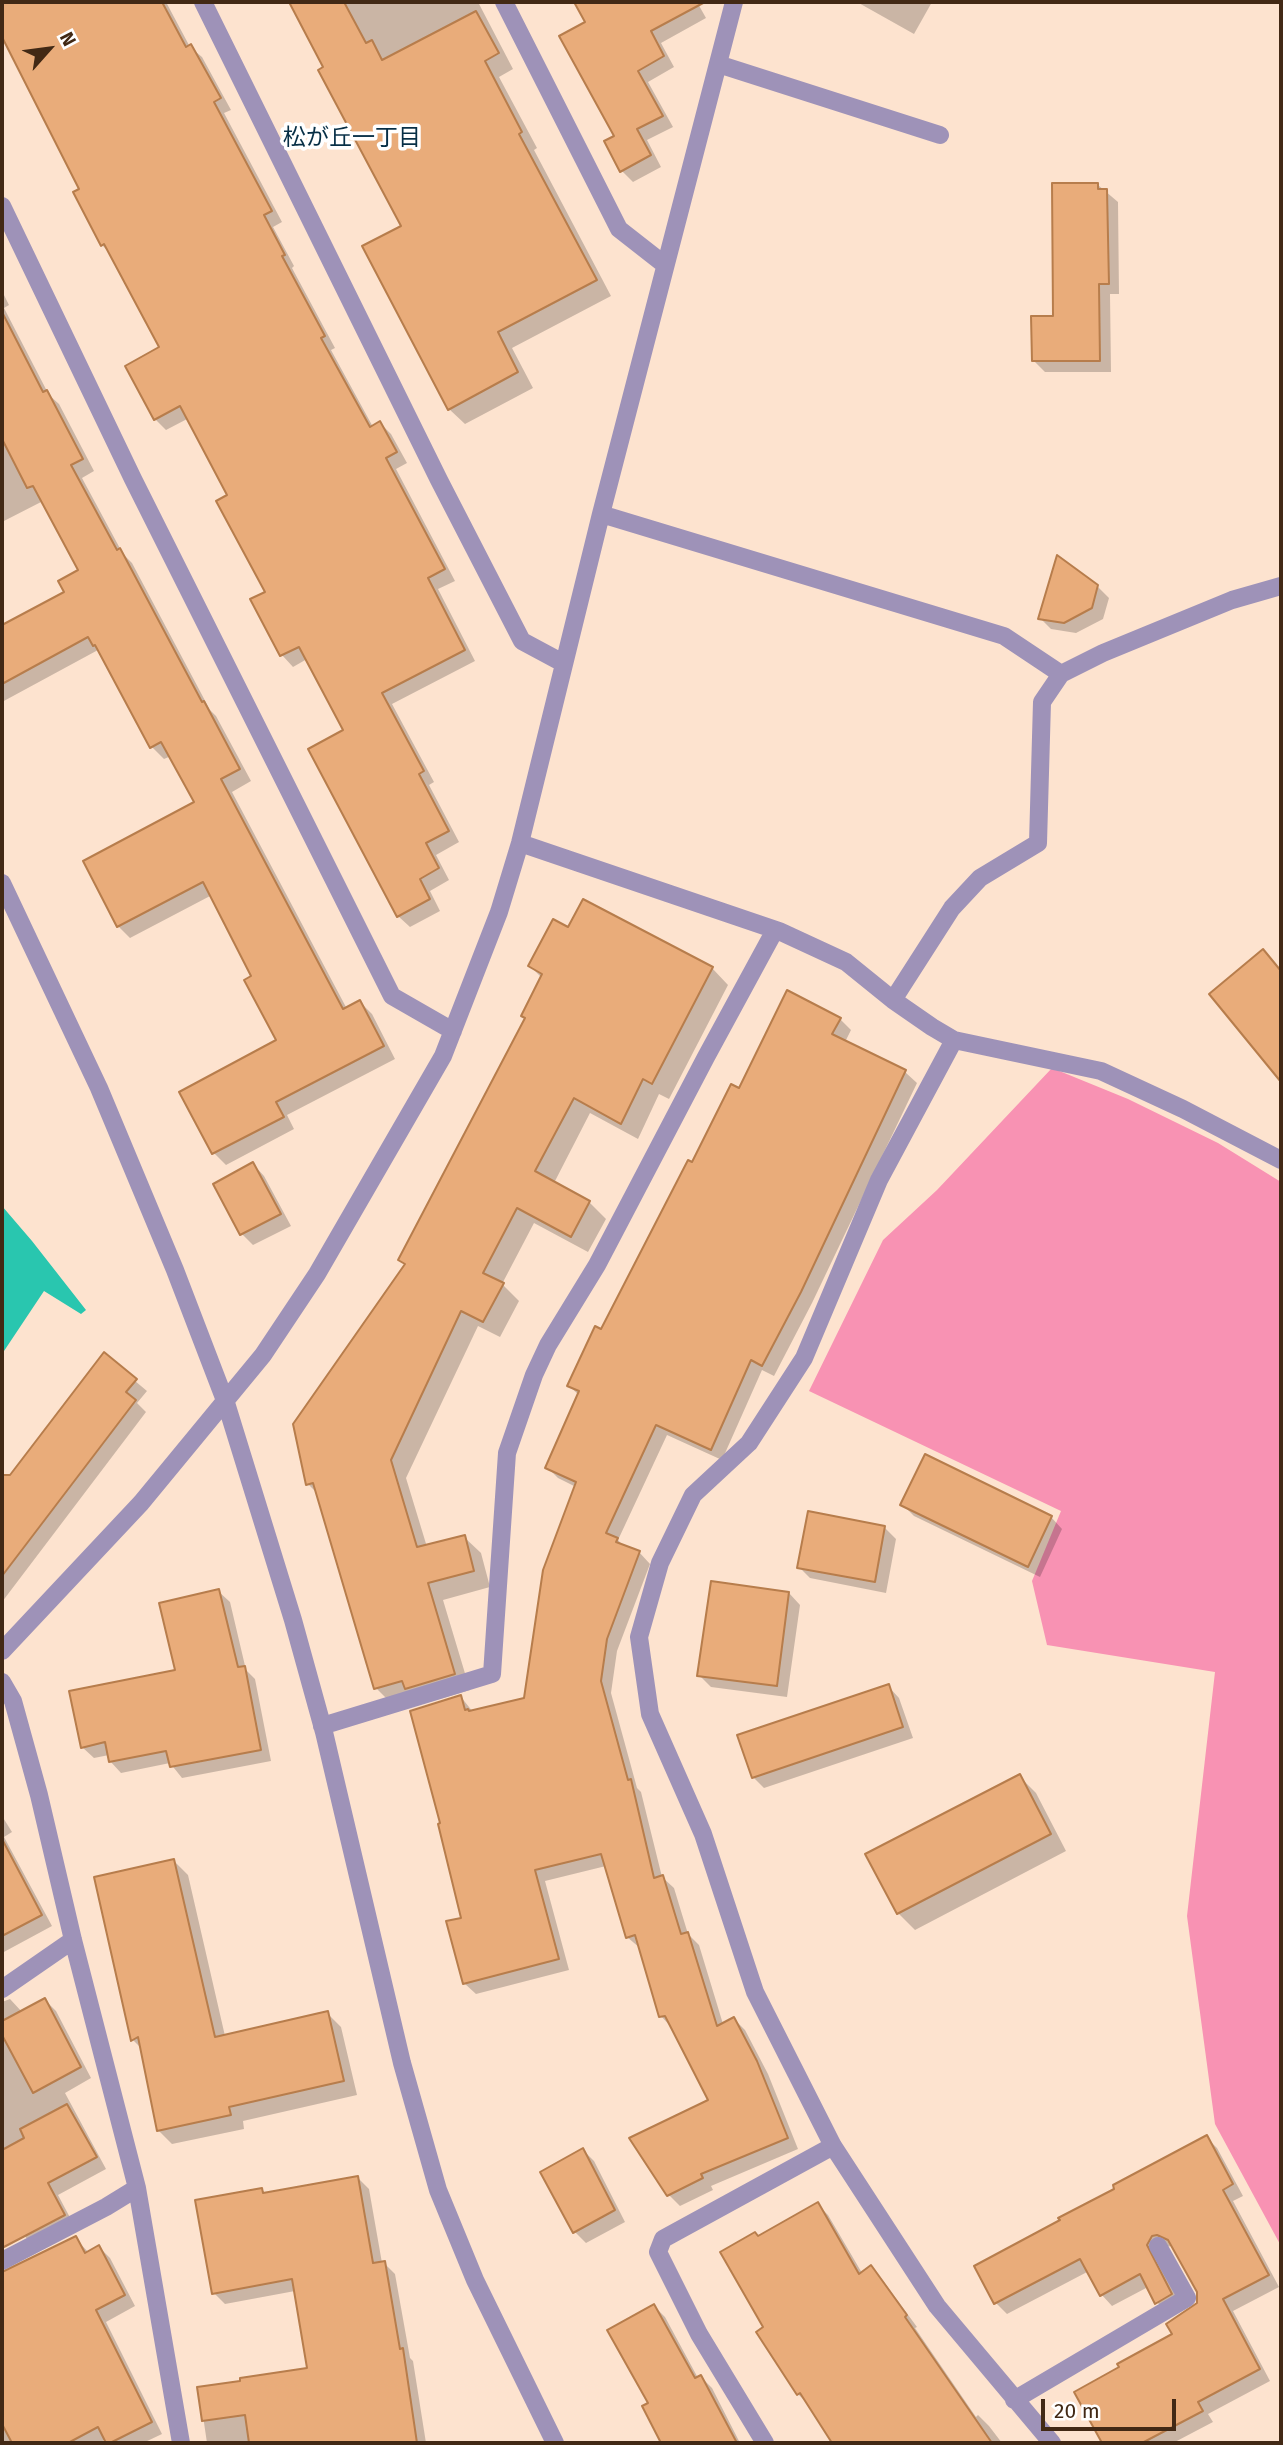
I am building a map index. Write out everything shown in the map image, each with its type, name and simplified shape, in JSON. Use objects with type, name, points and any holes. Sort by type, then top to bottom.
[{"type":"street","points":[[203,2],[439,480],[522,641],[563,663]]},
{"type":"street","points":[[504,2],[620,229],[665,265]]},
{"type":"street","points":[[2,1651],[141,1503],[263,1355],[317,1274],[443,1056],[499,912],[520,843],[563,663],[734,2]]},
{"type":"street","points":[[718,64],[940,135]]},
{"type":"street","points":[[2,206],[133,479],[392,996],[453,1031]]},
{"type":"street","points":[[601,514],[1004,636],[1061,674]]},
{"type":"street","points":[[892,1000],[952,908],[980,878],[1038,843],[1042,702],[1061,674],[1103,653],[1232,600],[1281,586]]},
{"type":"street","points":[[520,843],[775,930],[846,962],[892,1000],[954,1040],[1101,1071],[1183,1109],[1281,1160]]},
{"type":"street","points":[[2,883],[99,1088],[175,1270],[226,1403],[323,1726],[402,2063],[438,2190],[475,2280],[555,2443]]},
{"type":"street","points":[[323,1726],[492,1674],[507,1453],[530,1386],[548,1345],[597,1265],[775,930]]},
{"type":"street","points":[[954,1040],[879,1180],[804,1358],[749,1443],[693,1495],[660,1563],[639,1637],[650,1714],[703,1834],[755,1992],[833,2146],[937,2306],[1052,2443]]},
{"type":"street","points":[[2,1682],[13,1701],[39,1795],[136,2188],[177,2442]]},
{"type":"street","points":[[2,1989],[73,1940]]},
{"type":"street","points":[[765,2443],[699,2334],[658,2252],[663,2239],[833,2146]]},
{"type":"street","points":[[2,2262],[106,2207],[136,2188]]},
{"type":"street","points":[[1014,2400],[1187,2298],[1158,2246]]},
{"type":"shaded area","points":[[1052,1068],[1128,1099],[1218,1143],[1281,1182],[1281,2246],[1215,2124],[1187,1916],[1215,1672],[1047,1645],[1032,1581],[1061,1511],[809,1391],[883,1240],[937,1190]]},
{"type":"water","points":[[2,1206],[86,1310],[81,1314],[44,1291],[2,1354]]},
{"type":"building","points":[[2,2],[162,2],[186,47],[191,44],[221,98],[214,102],[272,211],[264,215],[285,255],[282,256],[325,336],[321,338],[370,427],[380,421],[397,452],[386,458],[445,569],[428,578],[465,650],[382,693],[424,771],[419,774],[449,831],[426,843],[439,868],[420,879],[430,899],[397,917],[308,749],[343,730],[299,647],[280,656],[250,599],[265,592],[216,501],[227,495],[180,406],[154,420],[125,366],[159,347],[73,192],[79,189],[2,37]]},
{"type":"building","points":[[289,2],[344,2],[366,43],[372,40],[382,60],[476,11],[499,53],[485,61],[522,132],[519,134],[597,280],[498,332],[518,372],[448,410],[362,246],[401,226],[318,70],[323,67]]},
{"type":"building","points":[[574,2],[705,2],[651,31],[664,56],[638,71],[663,116],[637,129],[651,155],[620,172],[604,141],[614,136],[559,36],[585,22]]},
{"type":"building","points":[[1052,183],[1098,183],[1098,189],[1107,189],[1109,284],[1099,284],[1100,361],[1032,361],[1031,316],[1053,316]]},
{"type":"building","points":[[2,312],[43,392],[47,390],[83,459],[71,465],[117,550],[120,548],[240,769],[221,779],[343,1009],[360,1000],[384,1046],[276,1102],[284,1117],[212,1154],[179,1092],[276,1040],[244,980],[251,976],[203,882],[117,927],[83,861],[194,802],[161,742],[150,748],[95,645],[93,646],[88,637],[2,684],[2,625],[64,592],[58,581],[78,570],[33,486],[27,488],[2,439]]},
{"type":"building","points":[[1057,555],[1098,585],[1092,608],[1064,623],[1038,619]]},
{"type":"building","points":[[583,899],[713,967],[652,1084],[643,1079],[621,1124],[574,1098],[535,1171],[590,1201],[571,1237],[517,1208],[483,1273],[504,1283],[483,1322],[461,1311],[391,1460],[417,1547],[465,1535],[474,1571],[428,1583],[455,1674],[405,1689],[402,1681],[374,1689],[313,1483],[306,1485],[293,1424],[405,1264],[398,1260],[525,1018],[521,1016],[542,974],[528,966],[553,919],[568,927]]},
{"type":"building","points":[[1263,949],[1281,971],[1281,1082],[1209,994]]},
{"type":"building","points":[[787,990],[841,1018],[832,1034],[906,1070],[801,1292],[762,1366],[751,1360],[711,1450],[656,1425],[606,1533],[618,1538],[616,1542],[640,1551],[607,1639],[601,1681],[628,1780],[631,1779],[654,1878],[663,1875],[681,1934],[688,1932],[717,2026],[734,2017],[757,2061],[788,2138],[701,2174],[703,2178],[667,2196],[629,2138],[708,2100],[665,2016],[659,2017],[635,1935],[626,1938],[601,1854],[535,1870],[559,1959],[463,1984],[446,1921],[461,1918],[438,1824],[440,1823],[410,1711],[461,1695],[465,1710],[469,1711],[524,1698],[543,1570],[576,1482],[545,1468],[579,1391],[567,1386],[595,1326],[601,1329],[688,1160],[692,1162],[731,1084],[739,1088]]},
{"type":"building","points":[[253,1162],[281,1214],[240,1235],[213,1184]]},
{"type":"building","points":[[104,1352],[137,1379],[126,1392],[136,1400],[2,1576],[2,1475],[10,1475]]},
{"type":"building","points":[[925,1454],[1052,1516],[1028,1567],[900,1505]]},
{"type":"building","points":[[808,1511],[885,1526],[875,1582],[797,1568]]},
{"type":"building","points":[[711,1581],[789,1592],[777,1686],[697,1676]]},
{"type":"building","points":[[219,1589],[238,1667],[245,1666],[261,1750],[170,1767],[166,1751],[109,1762],[105,1742],[81,1748],[69,1691],[175,1670],[159,1603]]},
{"type":"building","points":[[889,1684],[903,1727],[752,1778],[737,1735]]},
{"type":"building","points":[[1020,1774],[1051,1834],[897,1914],[865,1854]]},
{"type":"building","points":[[2,1839],[42,1915],[2,1936]]},
{"type":"building","points":[[174,1859],[215,2037],[328,2011],[344,2081],[229,2107],[231,2115],[157,2131],[138,2037],[131,2041],[94,1877]]},
{"type":"building","points":[[45,1998],[81,2067],[33,2093],[2,2035],[2,2021]]},
{"type":"building","points":[[67,2104],[97,2157],[48,2183],[65,2215],[2,2248],[2,2150],[24,2138],[20,2129]]},
{"type":"building","points":[[1207,2135],[1233,2184],[1223,2190],[1269,2275],[1223,2299],[1260,2369],[1198,2402],[1203,2411],[1142,2443],[1102,2443],[1074,2392],[1119,2367],[1117,2364],[1172,2334],[1166,2324],[1197,2303],[1197,2292],[1168,2240],[1157,2235],[1152,2236],[1147,2245],[1172,2294],[1155,2304],[1140,2274],[1100,2296],[1080,2259],[994,2304],[974,2266],[1114,2189],[1113,2185]]},
{"type":"building","points":[[583,2148],[615,2210],[573,2233],[540,2172]]},
{"type":"building","points":[[358,2176],[373,2263],[385,2261],[400,2349],[403,2348],[417,2443],[249,2443],[245,2415],[202,2421],[197,2387],[307,2368],[292,2279],[212,2294],[195,2200],[262,2188],[263,2193]]},
{"type":"building","points":[[818,2202],[859,2274],[871,2265],[992,2443],[832,2443],[800,2393],[797,2395],[756,2332],[763,2327],[720,2252],[755,2232],[758,2236]]},
{"type":"building","points":[[76,2236],[85,2253],[99,2245],[125,2295],[96,2310],[152,2422],[110,2443],[106,2443],[98,2427],[68,2443],[12,2443],[2,2424],[2,2272]]},
{"type":"building","points":[[654,2304],[695,2378],[701,2375],[737,2443],[661,2443],[642,2406],[648,2403],[607,2330]]},
{"type":"district","name":"松が丘一丁目","points":[[352,139]]}]
